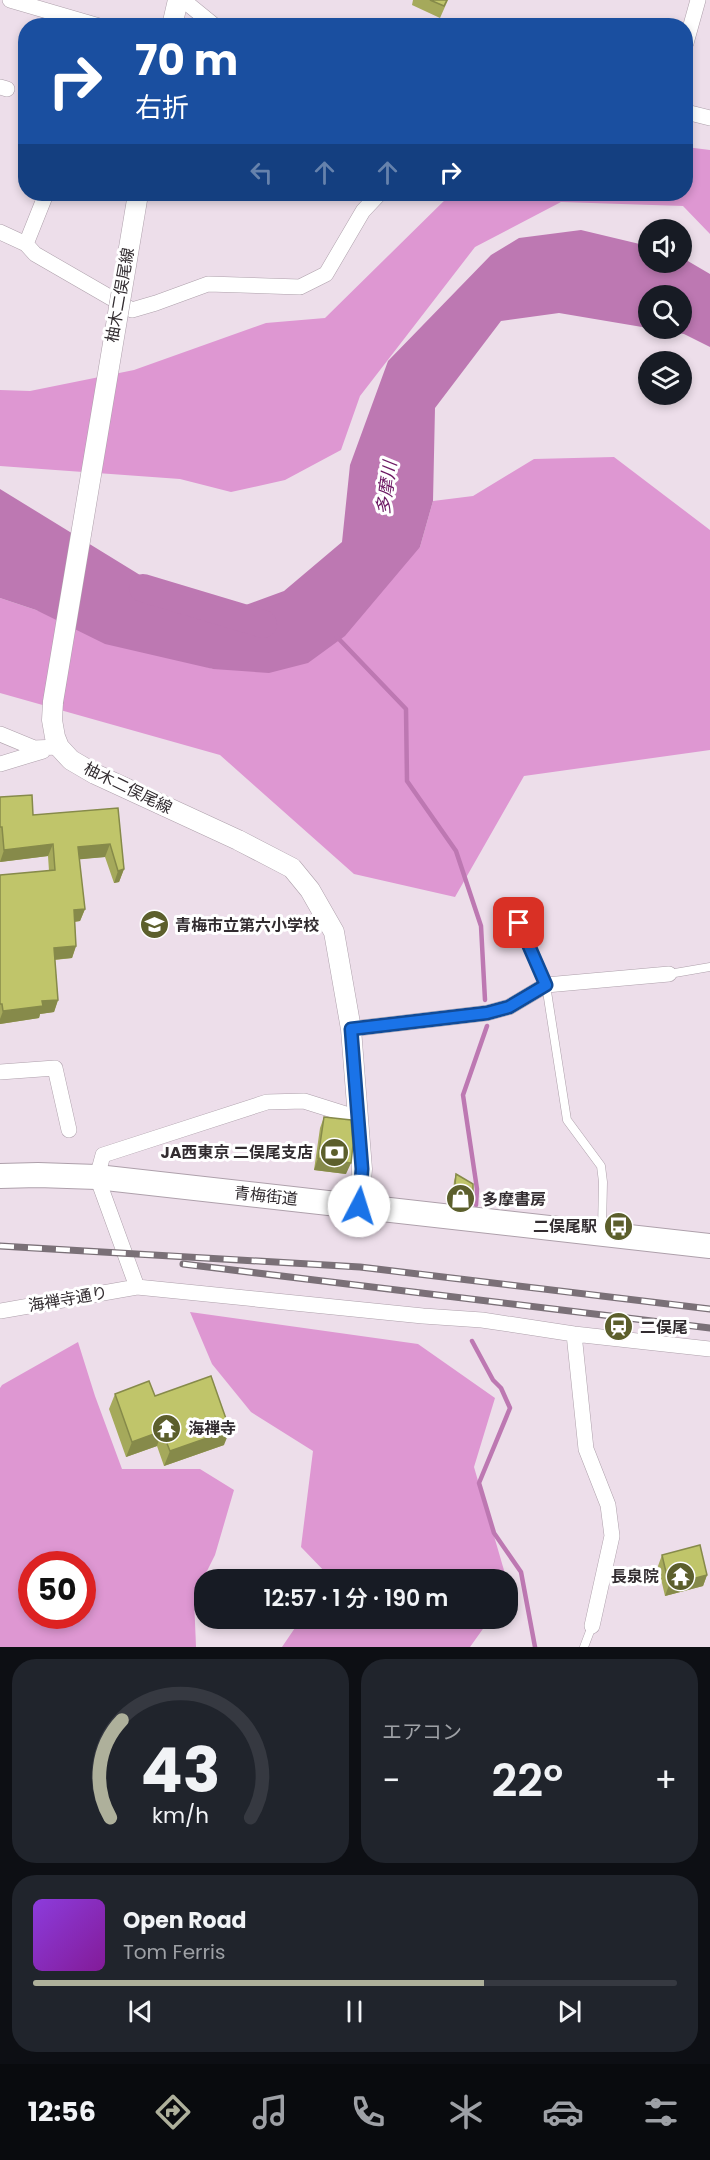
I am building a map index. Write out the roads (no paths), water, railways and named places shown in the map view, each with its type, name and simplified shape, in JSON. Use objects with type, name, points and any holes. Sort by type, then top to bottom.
[{"type":"highway","name":"青梅街道","points":[[0,1176],[97,1177],[710,1246]]},
{"type":"main road","points":[[174,18],[180,0]]},
{"type":"main road","name":"柚木二俣尾線","points":[[137,201],[53,702],[53,729],[59,747],[71,760],[95,774],[238,840],[292,868],[310,890],[334,932],[351,1029],[362,1169],[359,1206]]},
{"type":"street","points":[[11,0],[72,18]]},
{"type":"street","points":[[180,0],[205,18]]},
{"type":"street","points":[[693,18],[698,0]]},
{"type":"street","points":[[693,114],[710,118]]},
{"type":"street","points":[[26,244],[43,201]]},
{"type":"street","points":[[0,232],[26,244],[35,254],[132,310],[208,284],[300,287],[326,274],[363,211],[372,201]]},
{"type":"street","points":[[0,734],[34,748],[59,747]]},
{"type":"street","points":[[0,764],[59,747]]},
{"type":"street","points":[[351,1029],[487,1013],[509,1007],[546,985],[669,974]]},
{"type":"street","points":[[0,1072],[55,1068],[69,1130]]},
{"type":"street","points":[[137,1287],[97,1177],[104,1155],[267,1102],[304,1101],[358,1118]]},
{"type":"street","name":"海禅寺通り","points":[[0,1311],[137,1287],[482,1320],[574,1334],[710,1349]]},
{"type":"street","points":[[574,1334],[586,1449],[608,1505],[612,1536],[592,1626]]},
{"type":"lane","points":[[519,923],[546,985],[567,1120],[601,1166],[602,1234]]},
{"type":"lane","points":[[669,974],[710,967]]},
{"type":"lane","points":[[584,1647],[592,1626]]},
{"type":"water","points":[[581,230],[638,244],[638,273],[692,273],[692,263],[710,274],[710,347],[692,338],[692,285],[638,285],[638,326],[559,313],[501,321],[435,408],[433,501],[420,547],[345,636],[308,663],[269,673],[213,669],[105,644],[36,610],[0,598],[0,489],[210,618],[284,591],[342,542],[350,465],[388,361],[491,255],[519,238]]},
{"type":"waterway","name":"多摩川","points":[[143,588],[263,624]]},
{"type":"waterway","points":[[337,637],[406,709],[407,781],[456,851],[481,926],[485,1000]]},
{"type":"waterway","points":[[476,1205],[477,1189],[463,1095],[487,1026]]},
{"type":"waterway","points":[[472,1341],[493,1380],[501,1388],[510,1408],[479,1483],[494,1533],[521,1572],[535,1647]]},
{"type":"railway","points":[[0,1246],[360,1267],[710,1309]]},
{"type":"railway","points":[[183,1264],[710,1328]]},
{"type":"place","name":"青梅市立第六小学校","points":[[154,925]]},
{"type":"place","name":"JA西東京 二俣尾支店","points":[[334,1152]]},
{"type":"place","name":"多摩書房","points":[[461,1199]]},
{"type":"place","name":"二俣尾駅","points":[[618,1226]]},
{"type":"place","name":"二俣尾","points":[[619,1327]]},
{"type":"place","name":"海禅寺","points":[[167,1428]]},
{"type":"place","name":"長泉院","points":[[680,1576]]}]
